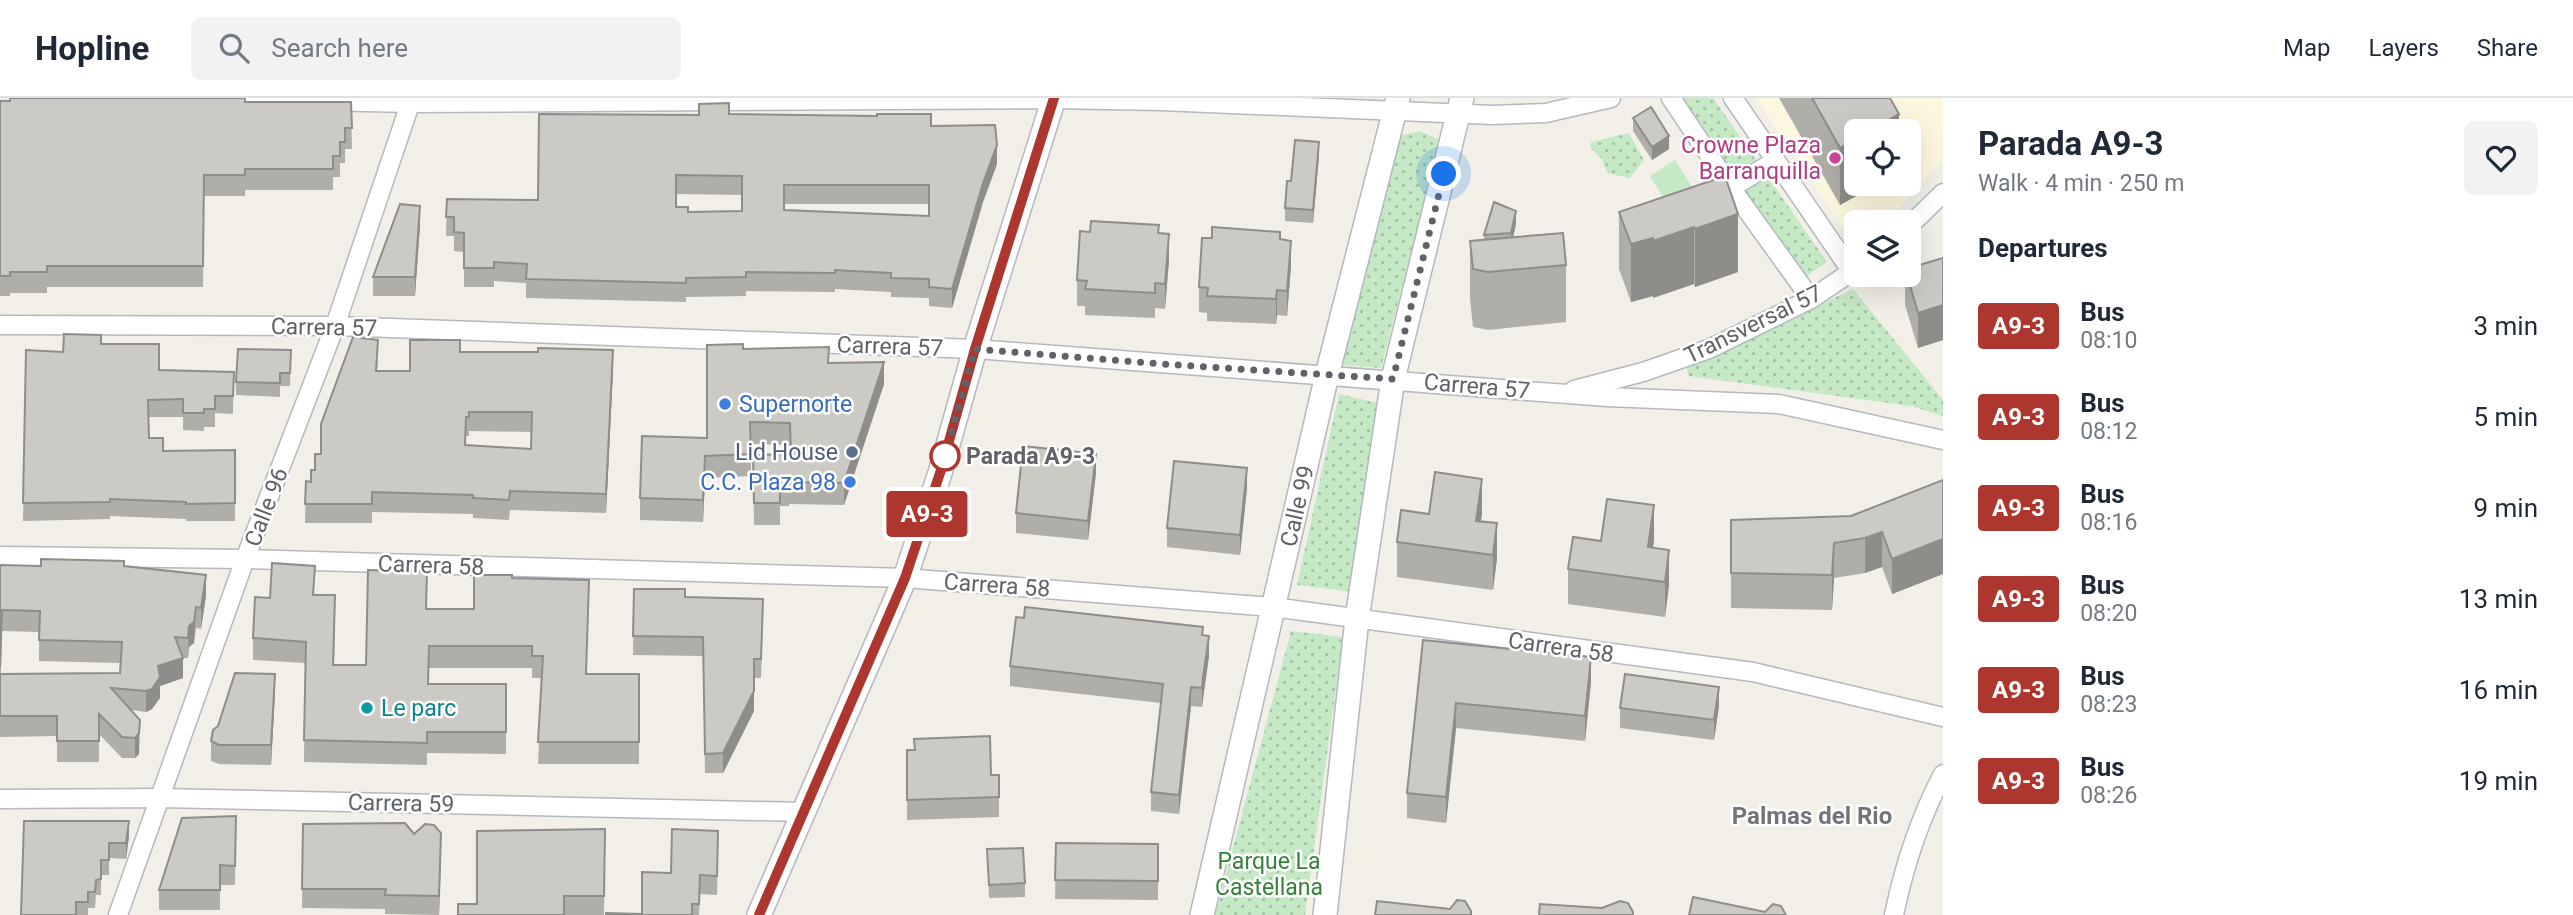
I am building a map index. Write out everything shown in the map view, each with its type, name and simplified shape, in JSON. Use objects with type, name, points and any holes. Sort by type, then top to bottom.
[{"type":"street","points":[[181,98],[1054,99],[1460,106],[1546,113],[1611,98]]},
{"type":"street","points":[[1671,98],[1731,188],[1811,299]]},
{"type":"street","points":[[1733,98],[1844,256]]},
{"type":"street","points":[[759,915],[905,578],[940,473],[975,349],[1054,99]]},
{"type":"street","name":"Calle 96","points":[[118,915],[245,559],[335,326],[412,100]]},
{"type":"street","name":"Calle 99","points":[[1202,915],[1327,375],[1396,105]]},
{"type":"street","points":[[1325,915],[1357,619],[1393,379],[1460,106]]},
{"type":"street","points":[[1731,188],[1775,161]]},
{"type":"street","points":[[1921,214],[1943,193]]},
{"type":"street","name":"Transversal 57","points":[[1564,392],[1643,372],[1709,349],[1811,299],[1844,277]]},
{"type":"street","name":"Carrera 57","points":[[0,325],[335,326],[975,349],[1607,397],[1779,404],[1943,440]]},
{"type":"street","name":"Carrera 58","points":[[0,556],[245,559],[905,578],[1273,607],[1753,672],[1943,717]]},
{"type":"street","points":[[1894,915],[1902,877],[1929,800],[1943,774]]},
{"type":"street","name":"Carrera 59","points":[[0,799],[161,798],[803,812]]},
{"type":"shaded area","points":[[1756,98],[1943,98],[1943,159],[1921,183],[1921,119],[1844,119],[1844,196],[1910,196],[1897,210],[1844,210],[1844,230]]},
{"type":"green space","points":[[1683,98],[1713,98],[1827,262],[1804,278]]},
{"type":"green space","points":[[1420,131],[1440,140],[1381,368],[1341,365],[1399,136]]},
{"type":"green space","points":[[1629,133],[1644,160],[1630,178],[1607,173],[1602,159],[1590,147],[1591,142]]},
{"type":"green space","points":[[1675,160],[1702,203],[1676,218],[1650,176]]},
{"type":"green space","points":[[1853,289],[1943,400],[1943,416],[1911,406],[1689,376],[1685,364],[1724,351]]},
{"type":"green space","points":[[1339,394],[1382,404],[1354,592],[1297,585]]},
{"type":"green space","name":"Parque La Castellana","points":[[1291,631],[1343,637],[1305,915],[1215,915]]},
{"type":"building","points":[[10,98],[245,98],[245,102],[351,102],[352,128],[345,128],[345,142],[340,142],[340,156],[333,156],[333,169],[245,169],[245,175],[204,175],[203,266],[47,266],[47,272],[10,272],[10,276],[0,276],[0,101],[10,101]]},
{"type":"building","points":[[1812,98],[1890,98],[1899,114],[1890,119],[1844,119],[1844,146],[1840,148]]},
{"type":"building","points":[[729,103],[729,114],[931,114],[931,126],[995,125],[997,145],[952,289],[929,287],[929,279],[891,278],[891,273],[835,270],[835,273],[746,272],[746,277],[686,278],[686,283],[526,279],[527,264],[494,262],[494,268],[464,268],[464,233],[454,232],[454,217],[446,217],[447,199],[538,200],[539,114],[699,115],[699,104]],"holes":[[[676,175],[742,176],[742,211],[688,212],[688,207],[676,207]],[[784,185],[929,185],[929,216],[784,210]]]},
{"type":"building","points":[[1651,107],[1669,136],[1652,147],[1633,118]]},
{"type":"building","points":[[1295,140],[1319,142],[1313,210],[1285,208]]},
{"type":"building","points":[[1725,176],[1738,214],[1653,241],[1653,238],[1631,244],[1619,212]]},
{"type":"building","points":[[1494,202],[1516,211],[1511,233],[1484,235]]},
{"type":"building","points":[[400,204],[420,206],[415,277],[373,277]]},
{"type":"building","points":[[1091,221],[1159,225],[1158,233],[1169,234],[1165,284],[1155,283],[1155,293],[1085,289],[1087,281],[1077,280],[1080,231],[1090,232]]},
{"type":"building","points":[[1212,227],[1280,232],[1280,239],[1291,241],[1287,291],[1277,290],[1276,299],[1207,296],[1208,288],[1199,287],[1202,238],[1212,238]]},
{"type":"building","points":[[1563,233],[1566,265],[1488,272],[1473,269],[1470,241]]},
{"type":"building","points":[[1943,258],[1943,305],[1918,313],[1910,287],[1921,287],[1921,264]]},
{"type":"building","points":[[64,334],[101,335],[101,344],[159,344],[159,370],[234,372],[233,396],[215,396],[215,409],[204,409],[204,413],[183,413],[183,399],[148,400],[149,438],[163,438],[163,451],[235,450],[235,503],[186,504],[110,499],[110,502],[23,503],[26,350],[63,352]]},
{"type":"building","points":[[353,337],[378,340],[376,371],[410,371],[410,340],[460,340],[460,352],[538,352],[538,348],[613,350],[606,494],[510,491],[509,500],[473,498],[473,495],[372,492],[372,504],[305,504],[306,481],[311,482],[311,470],[315,470],[315,454],[321,454],[321,424]],"holes":[[[469,412],[532,412],[531,449],[465,445],[466,417],[469,417]]]},
{"type":"building","points":[[743,344],[743,349],[829,347],[828,363],[884,362],[844,483],[780,484],[780,503],[754,503],[753,455],[791,454],[790,423],[750,422],[751,454],[705,456],[703,500],[640,498],[642,436],[707,438],[707,345]]},
{"type":"building","points":[[238,349],[291,350],[290,373],[280,373],[280,383],[236,382]]},
{"type":"building","points":[[1023,446],[1096,454],[1088,521],[1016,513]]},
{"type":"building","points":[[1174,461],[1247,468],[1240,535],[1167,528]]},
{"type":"building","points":[[1435,472],[1482,479],[1476,521],[1497,523],[1493,555],[1397,542],[1401,510],[1429,514]]},
{"type":"building","points":[[1943,480],[1943,539],[1892,559],[1882,532],[1834,543],[1832,575],[1731,573],[1731,520],[1851,516]]},
{"type":"building","points":[[1607,499],[1654,505],[1648,547],[1669,550],[1665,582],[1568,569],[1573,537],[1601,541]]},
{"type":"building","points":[[41,559],[124,561],[124,566],[206,575],[201,608],[196,607],[188,638],[175,637],[183,658],[158,666],[160,677],[152,689],[146,691],[111,688],[140,720],[139,733],[135,738],[122,737],[99,714],[99,741],[57,741],[57,716],[0,716],[0,674],[120,673],[122,642],[39,640],[40,611],[2,610],[0,667],[0,565],[41,566]]},
{"type":"building","points":[[272,563],[315,566],[313,595],[335,595],[333,665],[366,665],[368,570],[427,571],[426,609],[474,609],[474,575],[589,580],[586,674],[639,674],[639,742],[538,742],[543,656],[532,656],[532,646],[429,646],[428,684],[506,684],[506,732],[427,732],[427,743],[304,740],[306,642],[253,638],[255,597],[270,598]]},
{"type":"building","points":[[634,589],[685,589],[685,597],[763,599],[761,659],[754,659],[754,691],[723,753],[705,754],[703,637],[633,636]]},
{"type":"building","points":[[1025,607],[1203,627],[1202,635],[1209,636],[1202,688],[1191,687],[1179,795],[1151,792],[1163,684],[1010,666],[1016,617],[1024,618]]},
{"type":"building","points":[[1423,640],[1591,657],[1585,716],[1456,703],[1446,797],[1407,793]]},
{"type":"building","points":[[235,673],[275,674],[271,745],[219,745],[211,741]]},
{"type":"building","points":[[1625,674],[1719,687],[1714,720],[1620,708]]},
{"type":"building","points":[[990,736],[991,775],[999,775],[999,797],[907,800],[907,750],[915,750],[914,739]]},
{"type":"building","points":[[236,816],[235,866],[220,865],[220,890],[159,890],[182,818]]},
{"type":"building","points":[[24,821],[129,821],[126,843],[109,843],[109,860],[101,860],[101,879],[96,880],[95,892],[88,892],[88,902],[76,902],[76,915],[21,915]]},
{"type":"building","points":[[405,823],[414,834],[425,824],[434,825],[441,833],[439,896],[385,895],[386,889],[302,889],[303,824]]},
{"type":"building","points":[[605,829],[604,896],[564,896],[564,915],[458,915],[458,904],[477,904],[477,831]]},
{"type":"building","points":[[672,829],[718,831],[717,876],[700,875],[699,904],[692,904],[692,915],[606,915],[642,914],[642,872],[671,873]]},
{"type":"building","points":[[1056,843],[1158,844],[1158,881],[1055,880]]},
{"type":"building","points":[[1023,848],[1025,883],[989,885],[987,849]]},
{"type":"building","points":[[1693,897],[1765,912],[1773,904],[1781,906],[1786,915],[1689,915]]},
{"type":"building","points":[[1457,900],[1465,901],[1471,915],[1375,915],[1377,901],[1450,909]]},
{"type":"building","points":[[1620,901],[1628,903],[1633,915],[1539,915],[1540,904],[1602,908]]},
{"type":"bus line","name":"A9-3","points":[[759,915],[905,578],[940,473],[975,349],[1054,98]]},
{"type":"place","name":"Crowne Plaza Barranquilla","points":[[1835,158]]},
{"type":"place","name":"Supernorte","points":[[725,404]]},
{"type":"place","name":"Lid House","points":[[852,452]]},
{"type":"place","name":"Parada A9-3","points":[[945,456]]},
{"type":"place","name":"C.C. Plaza 98","points":[[850,482]]},
{"type":"place","name":"Le parc","points":[[367,708]]},
{"type":"district","name":"Palmas del Rio","points":[[1812,816]]},
{"type":"route","points":[[945,456],[975,349],[1393,379],[1444,174]]}]
